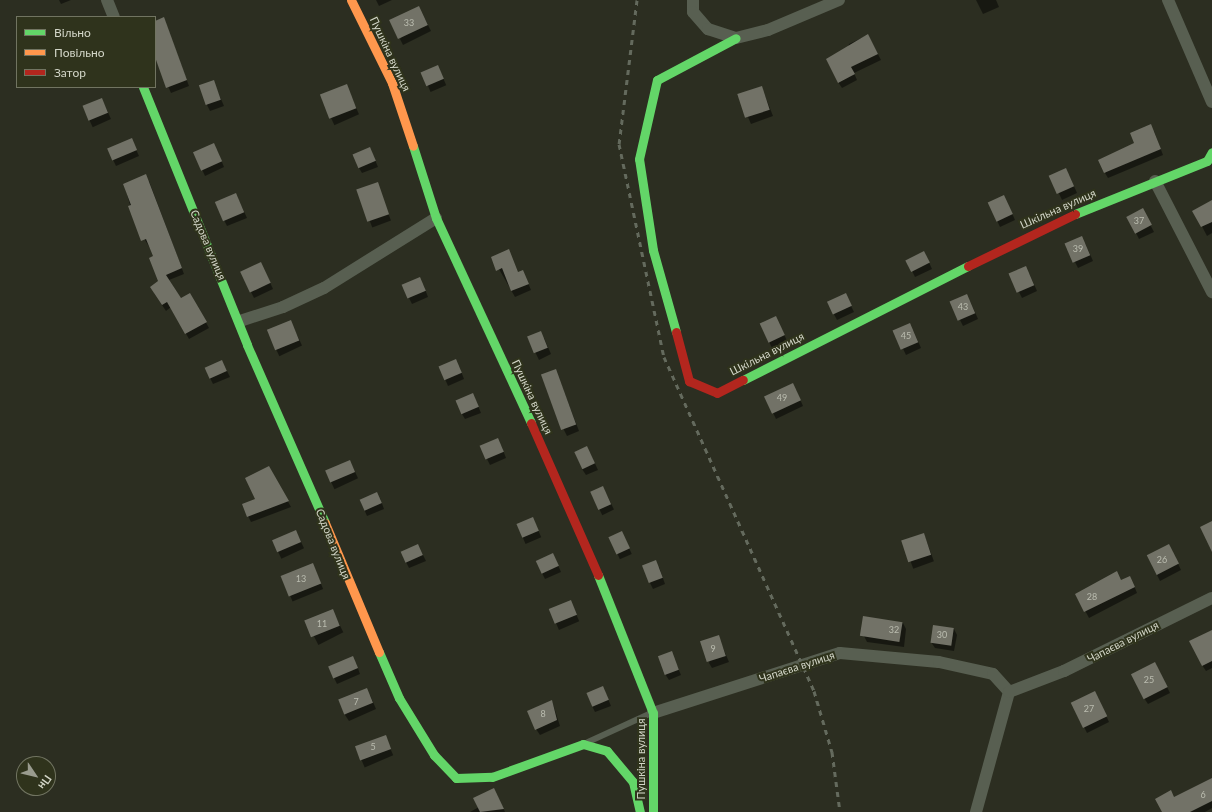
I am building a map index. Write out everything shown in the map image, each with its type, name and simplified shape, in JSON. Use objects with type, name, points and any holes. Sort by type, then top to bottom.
[{"type":"street","points":[[107,0],[114,16]]},
{"type":"street","name":"Пушкіна вулиця","points":[[352,0],[392,83],[436,218],[596,567],[653,713],[652,812]]},
{"type":"street","points":[[693,0],[693,12],[708,29],[736,38],[768,30],[839,0]]},
{"type":"street","points":[[1168,0],[1212,102]]},
{"type":"street","name":"Шкільна вулиця","points":[[736,38],[657,80],[639,159],[653,250],[689,381],[717,393],[1048,225],[1207,161],[1212,152]]},
{"type":"street","name":"Садова вулиця","points":[[143,88],[240,321],[247,345],[399,698],[434,755],[456,778],[492,777],[583,744]]},
{"type":"street","points":[[1155,181],[1207,269],[1212,292]]},
{"type":"street","points":[[240,321],[283,308],[324,288],[436,218]]},
{"type":"street","name":"Чапаєва вулиця","points":[[653,713],[840,653],[939,662],[993,674],[1009,692],[1064,671],[1212,598]]},
{"type":"street","points":[[976,812],[1009,692]]},
{"type":"street","points":[[583,744],[607,751],[633,782],[640,812]]},
{"type":"lane","points":[[583,744],[653,713]]},
{"type":"building","points":[[419,6],[428,25],[398,39],[389,20]]},
{"type":"building","points":[[164,17],[187,80],[166,88],[156,60],[156,21]]},
{"type":"building","points":[[868,34],[878,54],[851,67],[855,74],[838,83],[826,59]]},
{"type":"building","points":[[438,65],[444,79],[426,86],[421,72]]},
{"type":"building","points":[[214,80],[221,100],[206,105],[199,85]]},
{"type":"building","points":[[347,84],[356,108],[329,119],[320,94]]},
{"type":"building","points":[[762,86],[770,110],[745,118],[737,94]]},
{"type":"building","points":[[102,98],[108,113],[89,121],[83,106]]},
{"type":"building","points":[[1151,124],[1161,149],[1104,173],[1098,160],[1134,143],[1130,133]]},
{"type":"building","points":[[132,138],[137,150],[112,161],[107,149]]},
{"type":"building","points":[[214,143],[222,161],[201,171],[193,152]]},
{"type":"building","points":[[370,147],[376,161],[358,168],[353,154]]},
{"type":"building","points":[[1066,168],[1074,186],[1057,194],[1049,176]]},
{"type":"building","points":[[146,174],[182,268],[166,275],[181,298],[190,293],[207,322],[185,334],[167,302],[162,305],[150,287],[158,281],[149,258],[153,256],[146,239],[141,241],[128,206],[131,205],[123,184]]},
{"type":"building","points":[[378,182],[389,214],[367,222],[356,189]]},
{"type":"building","points":[[236,193],[244,212],[223,221],[215,202]]},
{"type":"building","points":[[1004,195],[1013,214],[997,222],[988,203]]},
{"type":"building","points":[[1212,200],[1212,222],[1201,227],[1192,211]]},
{"type":"building","points":[[1143,208],[1152,225],[1135,234],[1126,217]]},
{"type":"building","points":[[1082,236],[1090,255],[1073,263],[1065,243]]},
{"type":"building","points":[[509,249],[518,272],[523,270],[529,284],[511,291],[502,268],[496,271],[491,257]]},
{"type":"building","points":[[924,251],[930,263],[911,272],[905,261]]},
{"type":"building","points":[[261,262],[271,283],[250,293],[240,272]]},
{"type":"building","points":[[1026,266],[1034,285],[1017,293],[1009,273]]},
{"type":"building","points":[[420,277],[426,291],[407,299],[402,285]]},
{"type":"building","points":[[846,293],[852,306],[833,315],[827,302]]},
{"type":"building","points":[[967,294],[975,313],[958,321],[950,301]]},
{"type":"building","points":[[776,316],[785,335],[769,343],[760,324]]},
{"type":"building","points":[[291,320],[299,340],[275,350],[267,330]]},
{"type":"building","points":[[910,323],[918,342],[901,350],[893,330]]},
{"type":"building","points":[[541,331],[548,348],[534,353],[527,337]]},
{"type":"building","points":[[456,359],[462,373],[444,380],[439,366]]},
{"type":"building","points":[[222,360],[227,371],[210,379],[205,368]]},
{"type":"building","points":[[556,369],[576,424],[561,430],[541,374]]},
{"type":"building","points":[[793,383],[801,400],[772,414],[764,397]]},
{"type":"building","points":[[473,393],[479,407],[461,414],[456,400]]},
{"type":"building","points":[[498,438],[504,452],[485,460],[480,446]]},
{"type":"building","points":[[587,446],[595,463],[582,469],[574,452]]},
{"type":"building","points":[[350,460],[355,472],[330,483],[325,471]]},
{"type":"building","points":[[269,466],[289,501],[247,517],[242,504],[255,499],[245,478]]},
{"type":"building","points":[[603,486],[611,504],[598,510],[590,492]]},
{"type":"building","points":[[377,492],[382,503],[365,511],[360,500]]},
{"type":"building","points":[[533,517],[539,531],[522,538],[516,524]]},
{"type":"building","points":[[1212,521],[1212,552],[1200,527]]},
{"type":"building","points":[[296,530],[301,542],[277,552],[272,540]]},
{"type":"building","points":[[622,531],[630,548],[616,555],[608,537]]},
{"type":"building","points":[[924,533],[931,555],[908,562],[901,540]]},
{"type":"building","points":[[418,544],[423,555],[406,563],[401,552]]},
{"type":"building","points":[[1169,544],[1179,564],[1157,575],[1147,555]]},
{"type":"building","points":[[553,553],[559,566],[542,574],[536,561]]},
{"type":"building","points":[[656,560],[663,578],[649,583],[642,565]]},
{"type":"building","points":[[313,563],[321,583],[289,597],[281,576]]},
{"type":"building","points":[[1117,571],[1121,580],[1130,576],[1135,587],[1084,612],[1075,594]]},
{"type":"building","points":[[571,600],[577,615],[555,624],[549,609]]},
{"type":"building","points":[[333,609],[340,626],[311,637],[304,621]]},
{"type":"building","points":[[863,616],[903,622],[899,642],[860,636]]},
{"type":"building","points":[[933,625],[954,628],[951,646],[930,643]]},
{"type":"building","points":[[1212,630],[1212,661],[1202,666],[1189,641]]},
{"type":"building","points":[[719,635],[726,656],[707,662],[700,641]]},
{"type":"building","points":[[672,651],[679,670],[665,675],[658,656]]},
{"type":"building","points":[[353,656],[358,668],[333,679],[328,667]]},
{"type":"building","points":[[1155,662],[1168,687],[1144,699],[1131,674]]},
{"type":"building","points":[[603,686],[609,700],[592,707],[586,693]]},
{"type":"building","points":[[367,688],[373,703],[344,714],[338,700]]},
{"type":"building","points":[[1095,691],[1107,716],[1083,728],[1071,703]]},
{"type":"building","points":[[552,700],[557,720],[535,730],[527,711]]},
{"type":"building","points":[[386,735],[391,749],[360,760],[355,746]]},
{"type":"building","points":[[1212,778],[1212,801],[1190,812],[1162,812],[1155,799],[1171,790],[1174,797]]},
{"type":"building","points":[[494,788],[504,809],[480,812],[473,798]]},
{"type":"railway","points":[[637,0],[619,144],[664,357],[814,691],[832,752],[840,812]]},
{"type":"traffic: fast","points":[[676,332],[653,250],[639,159],[657,80],[736,38]]},
{"type":"traffic: fast","points":[[143,88],[247,345],[325,523]]},
{"type":"traffic: fast","points":[[413,146],[436,218],[531,423]]},
{"type":"traffic: fast","points":[[1075,214],[1207,161],[1212,152]]},
{"type":"traffic: fast","points":[[743,380],[968,266]]},
{"type":"traffic: fast","points":[[598,575],[653,713],[653,812]]},
{"type":"traffic: fast","points":[[379,652],[399,698],[434,755],[456,778],[492,777],[583,744],[607,751],[633,782],[640,812]]},
{"type":"traffic: slow","points":[[351,0],[392,83],[413,146]]},
{"type":"traffic: slow","points":[[325,523],[379,652]]},
{"type":"traffic: jam","points":[[968,266],[1075,214]]},
{"type":"traffic: jam","points":[[676,332],[689,381],[717,393],[743,380]]},
{"type":"traffic: jam","points":[[531,423],[598,575]]}]
